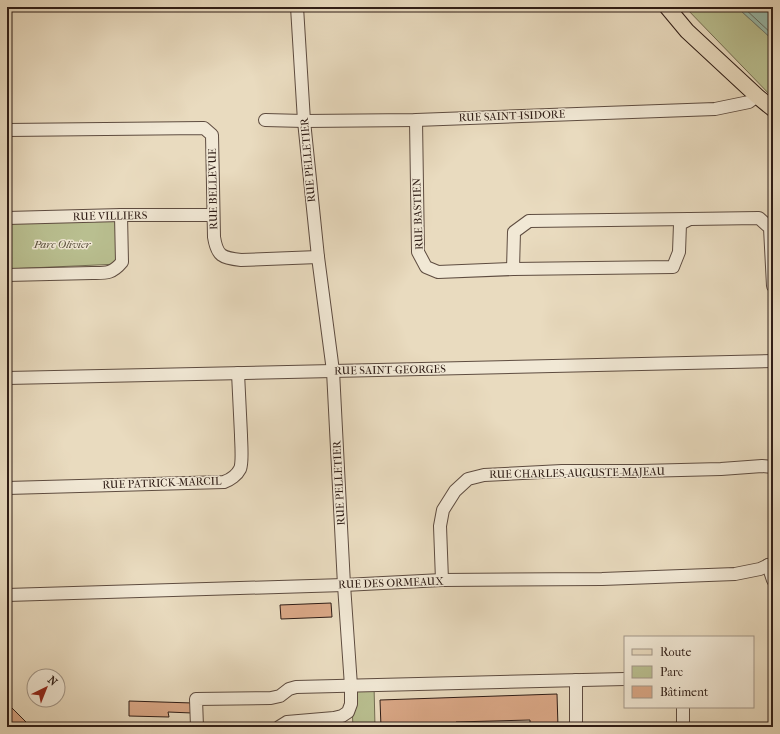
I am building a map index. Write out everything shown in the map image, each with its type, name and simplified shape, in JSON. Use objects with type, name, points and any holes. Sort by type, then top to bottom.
[{"type":"main road","points":[[667,7],[687,31],[773,109]]},
{"type":"street","name":"RUE PELLETIER","points":[[279,727],[287,722],[342,716],[348,712],[351,704],[333,371],[318,257],[304,121],[297,7]]},
{"type":"street","name":"RUE SAINT-ISIDORE","points":[[265,120],[416,120],[715,109],[749,102],[757,96]]},
{"type":"street","name":"RUE BASTIEN","points":[[416,120],[418,252],[426,267],[438,272],[513,269],[673,267],[679,252],[680,224],[690,219]]},
{"type":"street","name":"RUE BELLEVUE","points":[[7,130],[204,128],[212,135],[214,237],[215,246],[218,252],[224,257],[240,260],[318,257]]},
{"type":"street","points":[[7,275],[106,273],[117,268],[122,262],[121,215]]},
{"type":"street","name":"RUE VILLIERS","points":[[7,218],[121,215],[213,215]]},
{"type":"street","points":[[513,269],[514,232],[529,221],[759,218],[770,228],[773,286]]},
{"type":"street","name":"RUE SAINT-GEORGES","points":[[7,378],[773,361]]},
{"type":"street","name":"RUE PATRICK-MARCIL","points":[[7,488],[228,481],[240,469],[241,464],[242,450],[238,373]]},
{"type":"street","name":"RUE CHARLES-AUGUSTE-MAJEAU","points":[[442,580],[440,526],[443,510],[455,491],[468,479],[484,475],[562,471],[641,471],[721,469],[762,466],[773,467]]},
{"type":"street","points":[[771,564],[773,580]]},
{"type":"street","name":"RUE DES ORMEAUX","points":[[7,595],[344,585],[442,580],[602,579],[735,574],[760,569],[771,564]]},
{"type":"street","points":[[197,727],[196,700],[271,698],[280,696],[289,689],[296,687],[624,679]]},
{"type":"street","points":[[576,680],[576,727]]},
{"type":"street","points":[[683,708],[683,727]]},
{"type":"green space","points":[[685,7],[738,7],[773,40],[773,98]]},
{"type":"green space","name":"Parc Olivier","points":[[117,219],[119,264],[7,269],[7,223]]},
{"type":"green space","points":[[374,685],[375,727],[353,727],[351,686]]},
{"type":"water","points":[[738,7],[773,7],[773,40],[740,10]]},
{"type":"building","points":[[331,603],[332,617],[281,619],[280,605]]},
{"type":"building","points":[[557,694],[558,727],[530,727],[530,720],[456,722],[456,727],[435,727],[435,725],[381,727],[380,700]]},
{"type":"building","points":[[129,701],[193,703],[192,713],[168,712],[169,717],[129,716]]},
{"type":"building","points":[[10,706],[31,727],[7,727],[7,709]]}]
